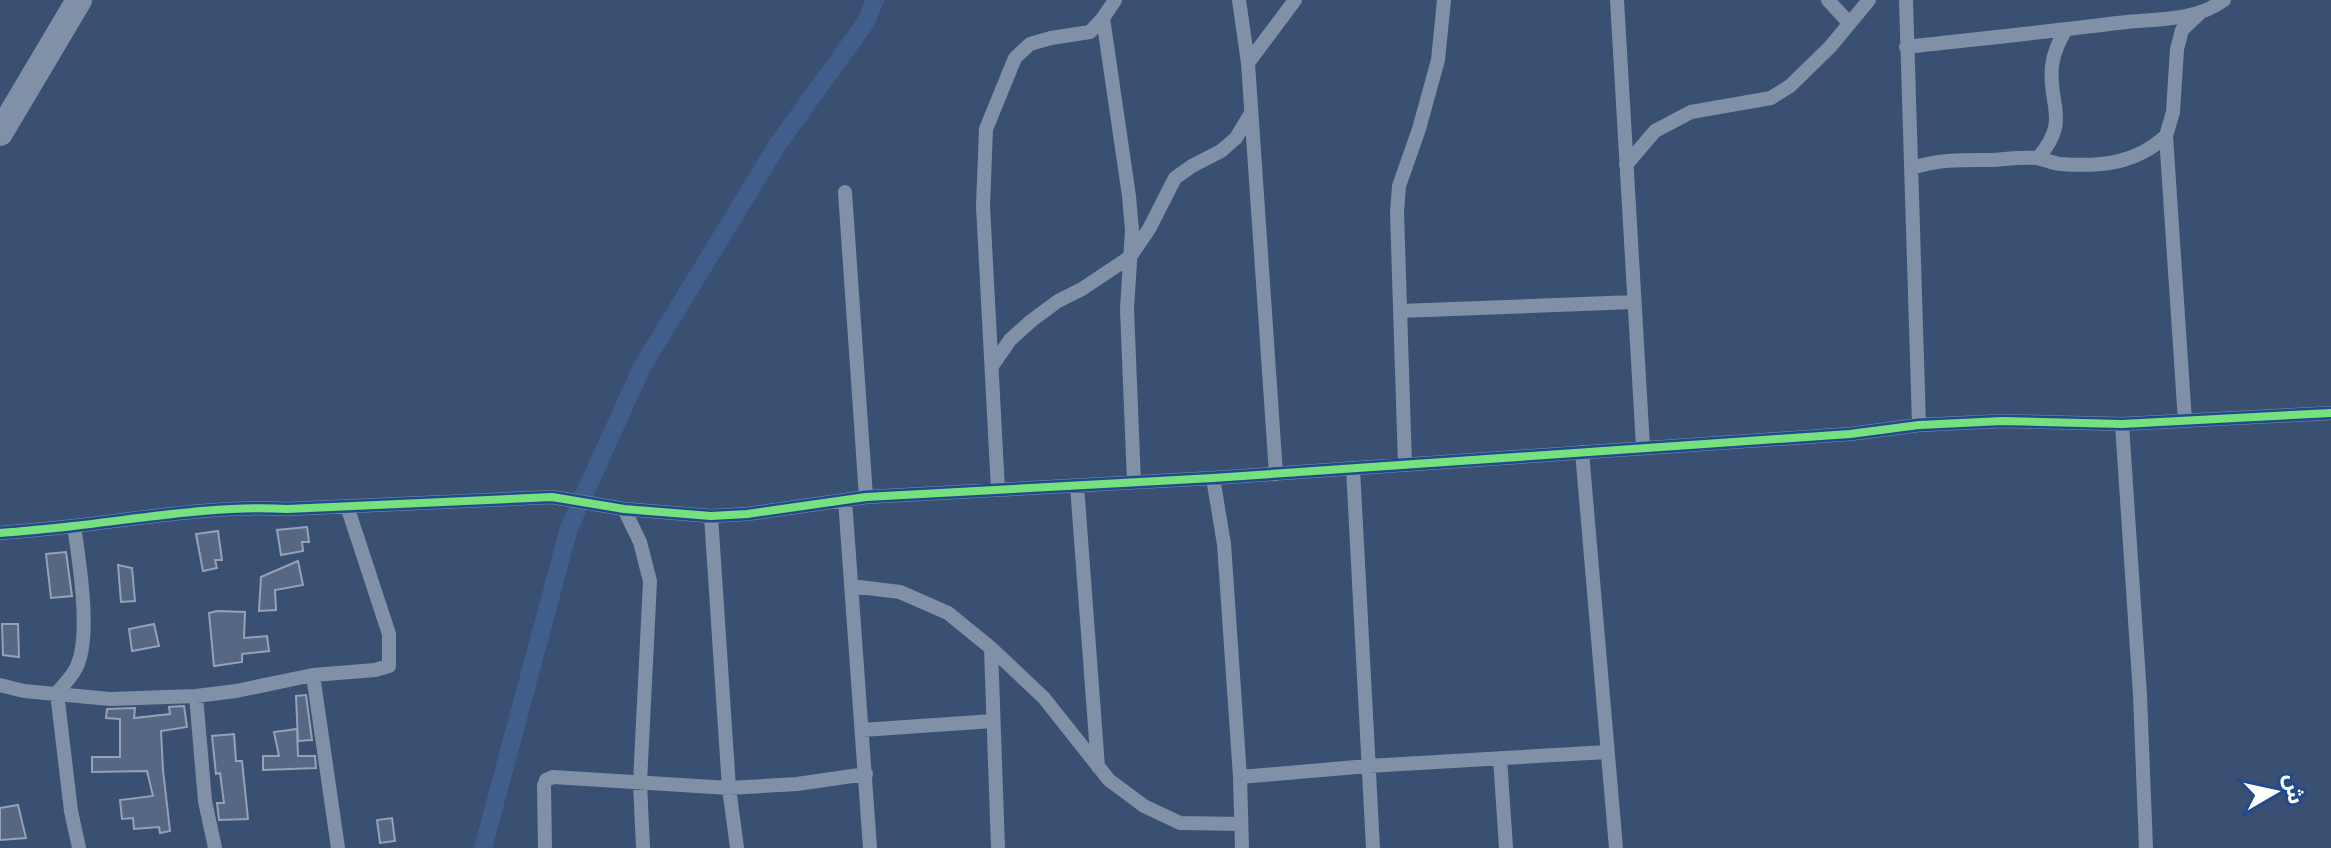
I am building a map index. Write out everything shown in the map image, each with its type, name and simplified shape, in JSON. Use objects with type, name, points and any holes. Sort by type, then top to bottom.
[{"type":"highway","points":[[0,133],[79,0]]},
{"type":"street","points":[[998,490],[983,206],[986,129],[1015,58],[1030,44],[1090,32],[1115,0]]},
{"type":"street","points":[[1239,0],[1248,63],[1276,474]]},
{"type":"street","points":[[1248,63],[1295,0]]},
{"type":"street","points":[[1405,465],[1397,212],[1399,186],[1438,60],[1444,0]]},
{"type":"street","points":[[1617,0],[1643,447]]},
{"type":"street","points":[[1828,0],[1849,23]]},
{"type":"street","points":[[1626,165],[1655,131],[1691,112],[1771,98],[1790,86],[1830,47],[1869,0]]},
{"type":"street","points":[[1909,0],[1906,47],[1919,425]]},
{"type":"street","points":[[2185,421],[2166,136],[2173,112],[2177,49],[2182,30],[2199,14],[2224,0]]},
{"type":"street","points":[[1906,47],[2199,14]]},
{"type":"street","points":[[1103,18],[1132,230],[1127,309],[1134,482]]},
{"type":"street","points":[[2038,158],[2055,132],[2057,121],[2052,69],[2055,49],[2066,29]]},
{"type":"street","points":[[992,366],[1010,340],[1031,321],[1130,257],[1149,229],[1175,178],[1229,145],[1251,112]]},
{"type":"street","points":[[1912,168],[1951,159],[2038,158],[2060,164],[2097,164],[2131,159],[2150,150],[2166,136]]},
{"type":"street","points":[[845,192],[866,497]]},
{"type":"street","points":[[1400,311],[1634,302]]},
{"type":"street","points":[[0,533],[156,514],[247,507],[287,509],[552,497],[624,509],[711,516],[866,497],[1276,474],[1850,434],[1919,425],[2002,421],[2122,424],[2331,413]]},
{"type":"street","points":[[2122,424],[2140,695],[2146,848]]},
{"type":"street","points":[[1582,452],[1616,848]]},
{"type":"street","points":[[1353,468],[1373,848]]},
{"type":"street","points":[[1213,478],[1224,544],[1242,848]]},
{"type":"street","points":[[1077,486],[1099,767]]},
{"type":"street","points":[[845,500],[870,848]]},
{"type":"street","points":[[0,685],[24,691],[110,699],[196,696],[313,675],[389,666],[389,634],[347,506]]},
{"type":"street","points":[[624,509],[640,542],[650,581],[640,783],[643,848]]},
{"type":"street","points":[[711,516],[729,788],[737,848]]},
{"type":"street","points":[[74,526],[80,563],[84,644],[76,668],[57,693],[71,811],[79,848]]},
{"type":"street","points":[[851,586],[900,592],[948,613],[1044,698],[1109,780],[1144,806],[1180,823],[1241,824]]},
{"type":"street","points":[[991,648],[998,848]]},
{"type":"street","points":[[313,675],[338,848]]},
{"type":"street","points":[[196,696],[205,801],[215,848]]},
{"type":"street","points":[[862,730],[993,721]]},
{"type":"street","points":[[1240,777],[1607,752]]},
{"type":"street","points":[[1500,758],[1506,848]]},
{"type":"street","points":[[545,848],[544,786],[546,780],[553,777],[729,788],[797,784],[866,774]]},
{"type":"building","points":[[307,527],[309,542],[302,542],[303,551],[281,555],[277,530]]},
{"type":"building","points":[[218,531],[222,560],[215,560],[217,568],[203,571],[196,534]]},
{"type":"building","points":[[66,552],[72,596],[51,598],[46,554]]},
{"type":"building","points":[[298,561],[303,585],[275,590],[276,610],[259,611],[261,577]]},
{"type":"building","points":[[118,565],[132,568],[135,601],[121,602]]},
{"type":"building","points":[[245,612],[244,638],[267,636],[269,651],[242,654],[242,662],[214,666],[209,613]]},
{"type":"building","points":[[2,624],[18,624],[19,657],[3,655]]},
{"type":"building","points":[[154,624],[159,646],[132,651],[129,629]]},
{"type":"building","points":[[306,695],[312,740],[298,741],[296,696]]},
{"type":"building","points":[[184,706],[187,727],[161,731],[170,831],[160,833],[159,827],[134,829],[133,818],[122,819],[120,800],[153,796],[147,771],[92,772],[92,757],[120,757],[120,719],[106,718],[107,709],[135,708],[134,718],[170,714],[169,707]]},
{"type":"building","points":[[297,729],[298,756],[315,756],[316,768],[263,770],[263,756],[279,756],[274,732]]},
{"type":"building","points":[[234,734],[236,761],[242,761],[248,819],[219,820],[217,803],[224,803],[220,773],[216,774],[212,736]]},
{"type":"building","points":[[18,805],[26,838],[0,840],[0,808]]},
{"type":"building","points":[[392,818],[395,841],[380,843],[377,820]]},
{"type":"waterway","points":[[483,848],[569,528],[642,367],[778,144],[866,22],[875,0]]},
{"type":"cycle path","points":[[0,533],[207,511],[552,497],[624,509],[711,516],[866,497],[1213,478],[1850,434],[1919,425],[2002,421],[2122,424],[2331,413]]}]
